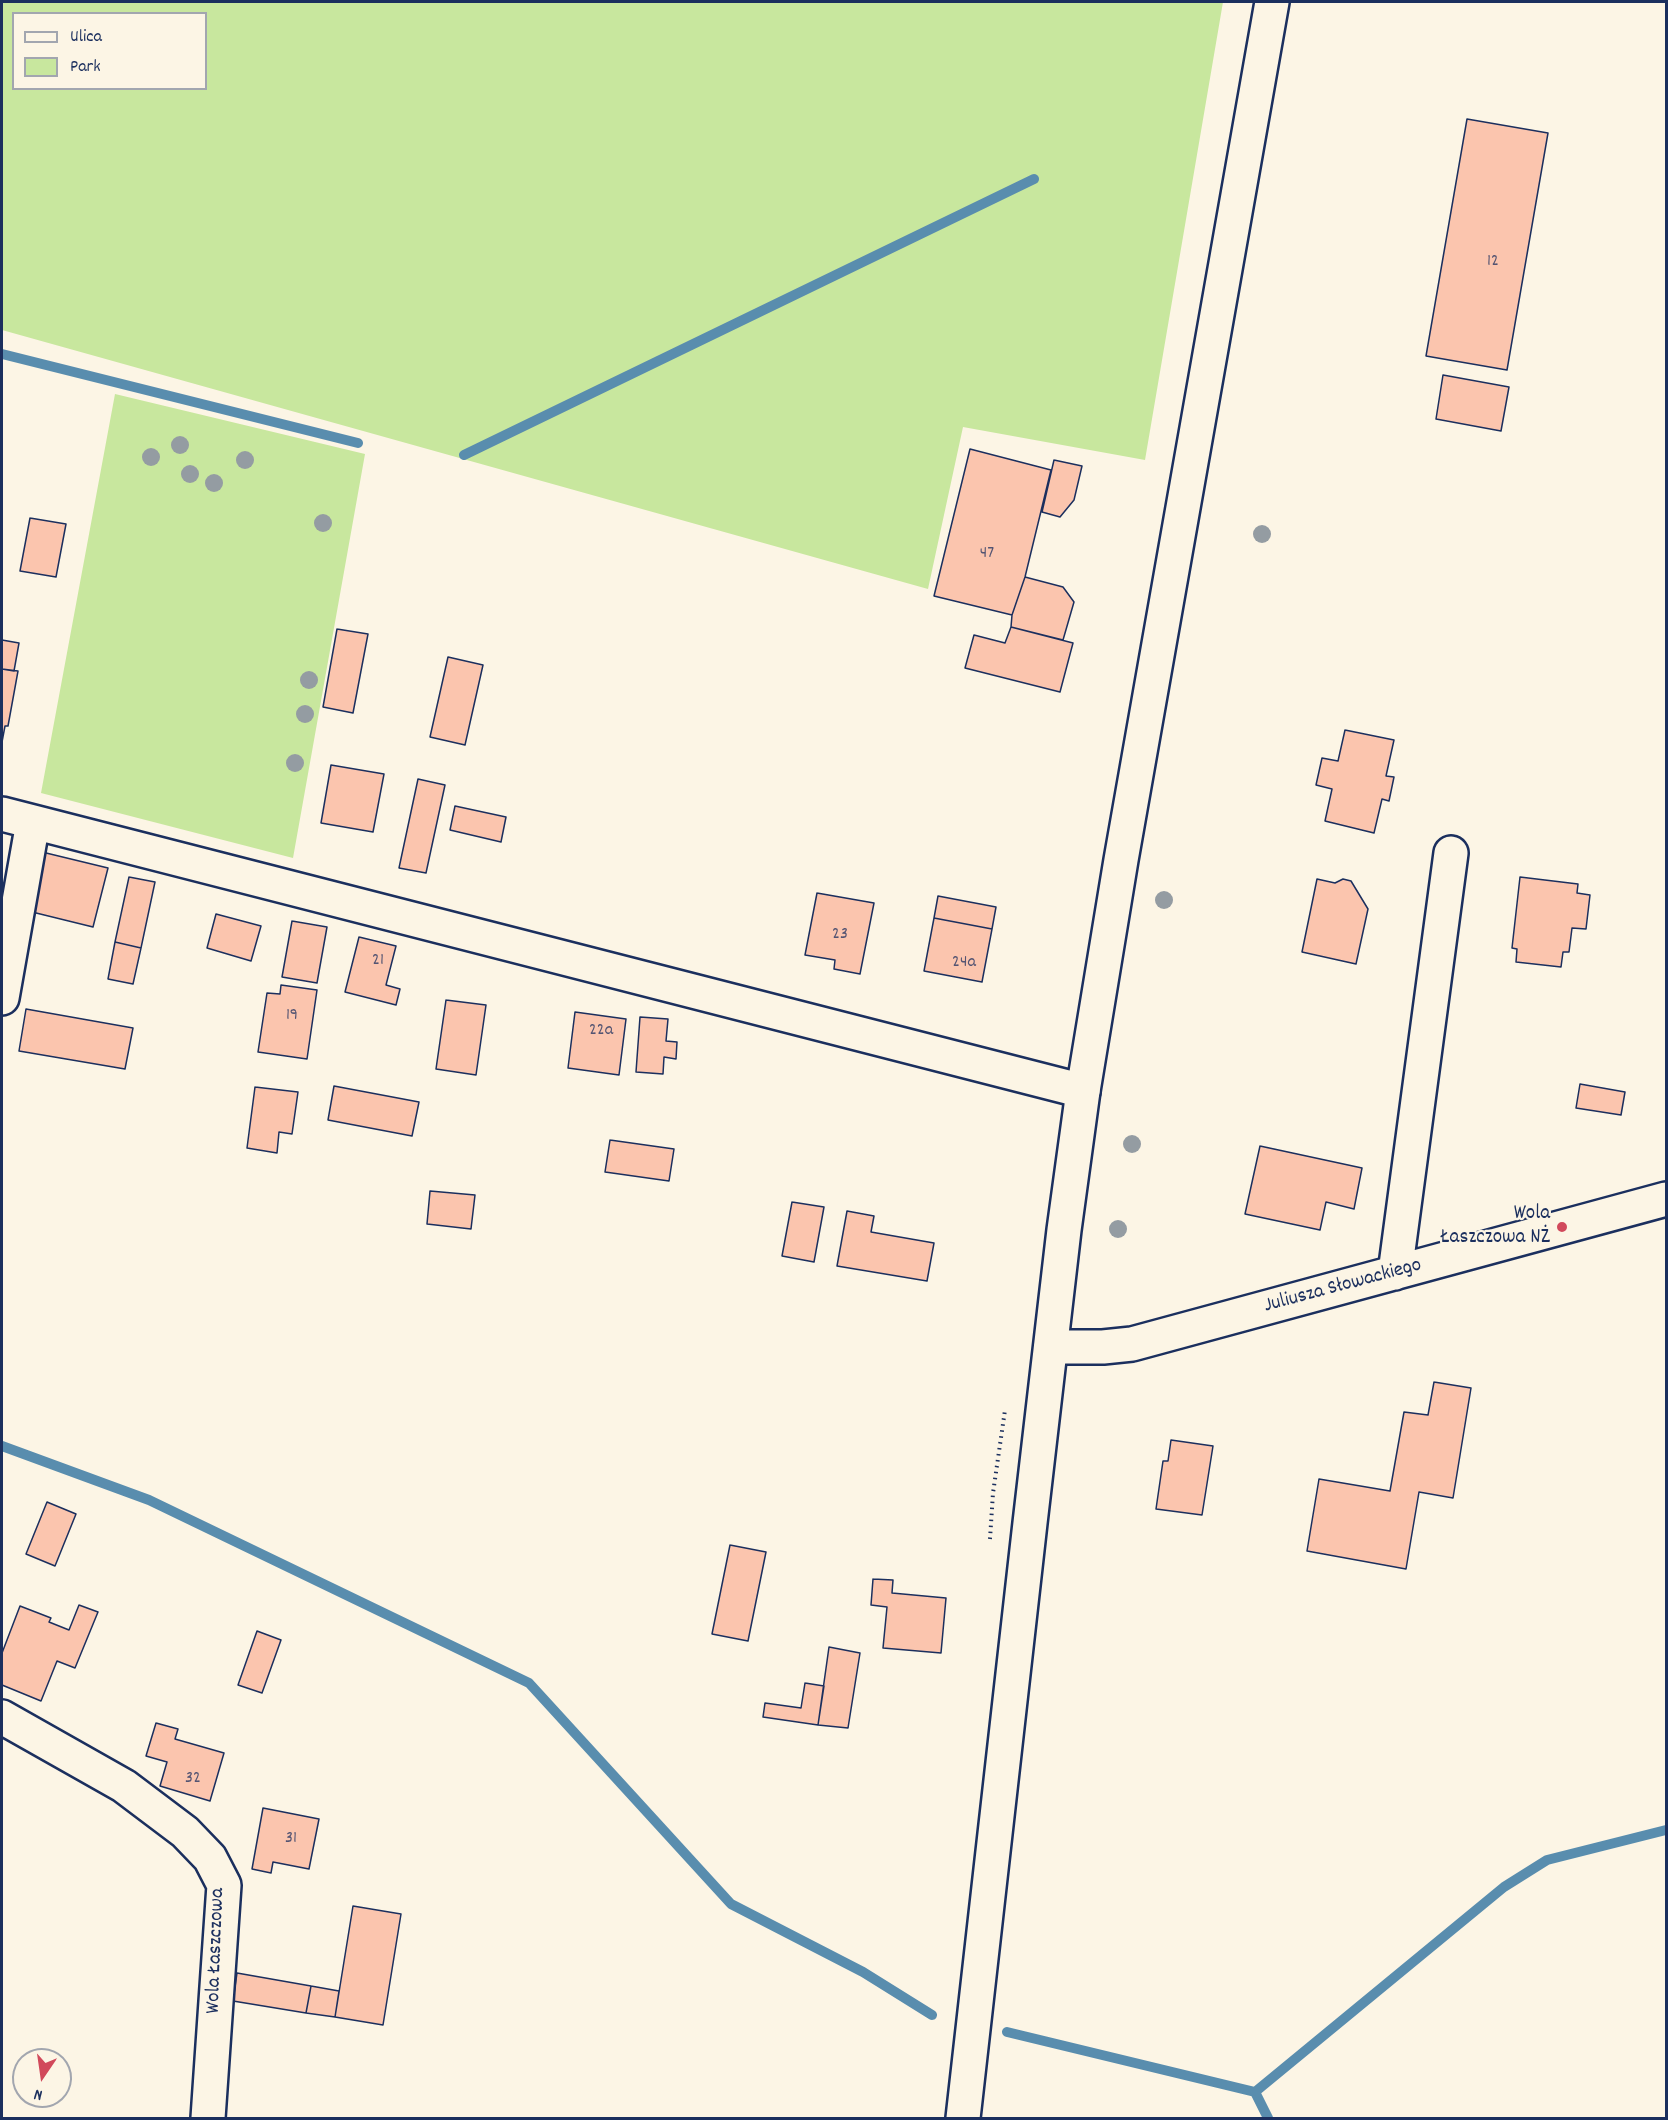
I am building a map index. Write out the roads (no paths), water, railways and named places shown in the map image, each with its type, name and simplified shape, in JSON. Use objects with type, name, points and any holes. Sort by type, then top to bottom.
[{"type":"street","points":[[963,2118],[1064,1230],[1083,1091],[1122,849],[1272,2]]},
{"type":"street","points":[[2,814],[1083,1091]]},
{"type":"street","points":[[2,998],[33,822]]},
{"type":"street","points":[[1395,1273],[1451,853]]},
{"type":"street","name":"Juliusza Słowackiego","points":[[1051,1347],[1103,1347],[1131,1344],[1666,1199]]},
{"type":"street","name":"Wola Łaszczowa","points":[[2,1717],[124,1786],[184,1832],[210,1858],[224,1886],[208,2118]]},
{"type":"waterway","points":[[464,455],[1034,179]]},
{"type":"waterway","points":[[2,354],[358,443]]},
{"type":"waterway","points":[[2,1446],[149,1500],[529,1683],[731,1904],[863,1972],[932,2015]]},
{"type":"waterway","points":[[1255,2092],[1504,1887],[1547,1860],[1666,1830]]},
{"type":"waterway","points":[[1007,2032],[1255,2092],[1268,2118]]},
{"type":"place","name":"Wola Łaszczowa NŻ","points":[[1562,1227]]}]
